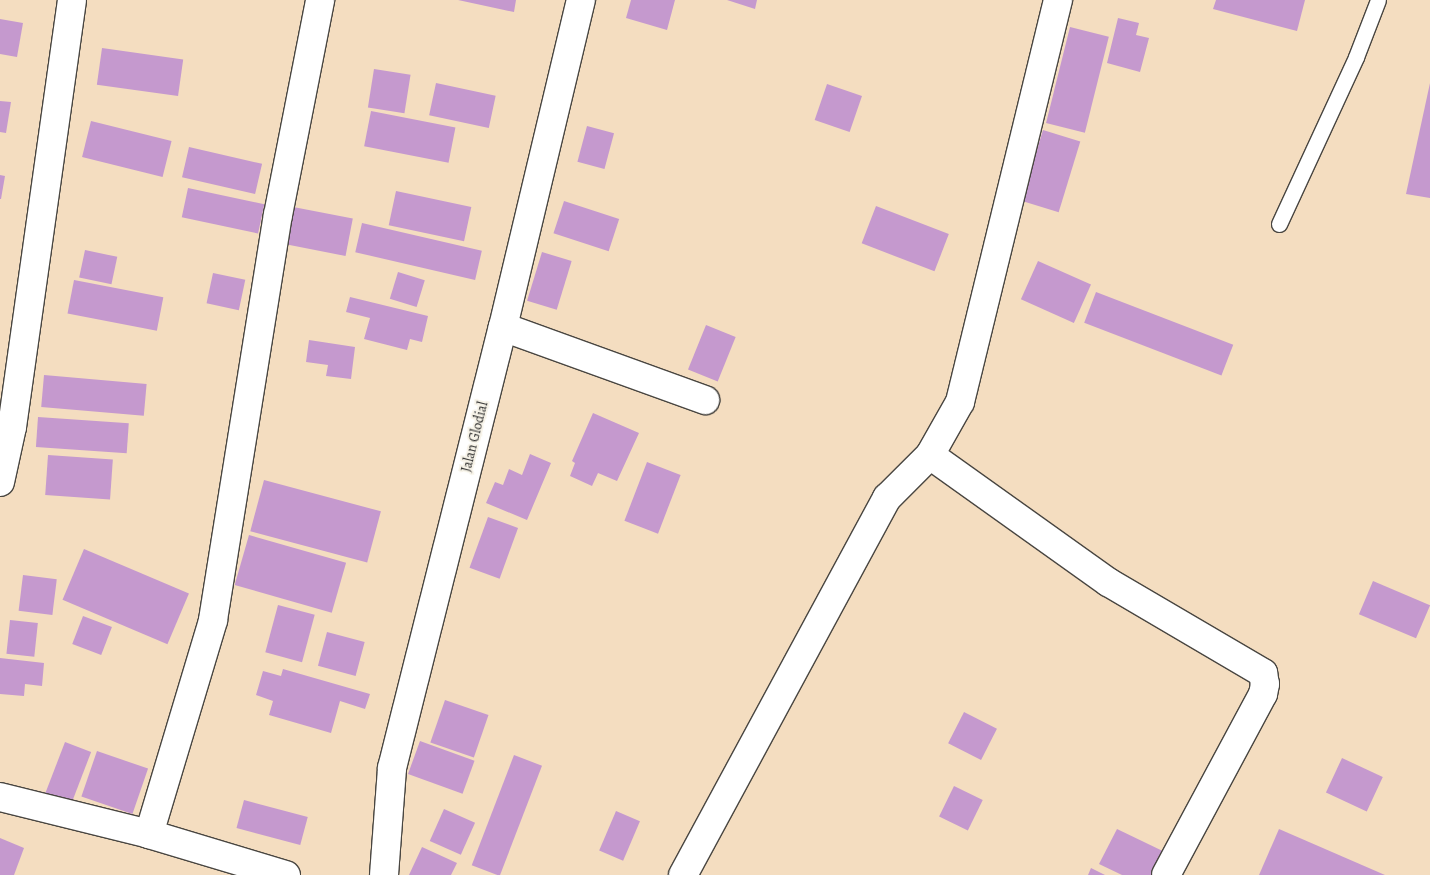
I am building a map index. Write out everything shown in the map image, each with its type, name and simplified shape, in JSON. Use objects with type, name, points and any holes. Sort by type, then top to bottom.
[{"type":"street","points":[[0,482],[12,427],[72,0]]},
{"type":"street","points":[[150,834],[213,620],[278,215],[320,0]]},
{"type":"street","name":"Jalan Glodial","points":[[384,875],[392,768],[503,327],[581,0]]},
{"type":"street","points":[[683,875],[887,498],[930,455],[960,402],[1058,0]]},
{"type":"street","points":[[503,327],[705,400]]},
{"type":"street","points":[[930,455],[1108,582],[1263,673],[1265,684],[1263,694],[1166,875]]},
{"type":"street","points":[[0,797],[150,834],[286,875]]},
{"type":"lane","points":[[1279,224],[1356,58],[1378,0]]},
{"type":"building","points":[[458,0],[516,0],[514,12]]},
{"type":"building","points":[[631,0],[675,0],[667,30],[626,18]]},
{"type":"building","points":[[727,0],[757,0],[755,9]]},
{"type":"building","points":[[1216,0],[1305,0],[1297,31],[1213,9]]},
{"type":"building","points":[[1118,18],[1139,23],[1136,35],[1149,38],[1140,72],[1107,63]]},
{"type":"building","points":[[0,19],[23,23],[17,57],[0,54]]},
{"type":"building","points":[[1070,27],[1109,37],[1085,133],[1046,123]]},
{"type":"building","points":[[102,48],[183,59],[178,96],[97,85]]},
{"type":"building","points":[[374,69],[411,75],[404,113],[368,108]]},
{"type":"building","points":[[436,83],[496,96],[489,128],[429,115]]},
{"type":"building","points":[[1430,83],[1430,198],[1406,194]]},
{"type":"building","points":[[827,84],[862,96],[850,132],[815,120]]},
{"type":"building","points":[[0,101],[11,102],[6,133],[0,132]]},
{"type":"building","points":[[371,111],[455,127],[449,163],[364,146]]},
{"type":"building","points":[[91,121],[172,141],[163,177],[82,157]]},
{"type":"building","points":[[587,126],[614,133],[604,169],[577,162]]},
{"type":"building","points":[[1043,130],[1080,141],[1059,212],[1021,201]]},
{"type":"building","points":[[189,147],[262,164],[255,194],[182,177]]},
{"type":"building","points":[[0,175],[5,176],[1,199],[0,199]]},
{"type":"building","points":[[188,188],[264,204],[258,234],[182,217]]},
{"type":"building","points":[[396,191],[471,207],[464,241],[389,225]]},
{"type":"building","points":[[564,201],[619,219],[609,251],[553,233]]},
{"type":"building","points":[[288,206],[353,219],[346,256],[281,243]]},
{"type":"building","points":[[876,206],[949,234],[934,271],[862,243]]},
{"type":"building","points":[[362,223],[482,251],[475,280],[355,252]]},
{"type":"building","points":[[85,250],[117,257],[111,284],[79,277]]},
{"type":"building","points":[[542,252],[572,261],[557,310],[527,301]]},
{"type":"building","points":[[1038,261],[1091,285],[1074,323],[1021,299]]},
{"type":"building","points":[[398,272],[425,280],[417,307],[390,299]]},
{"type":"building","points":[[213,273],[245,280],[239,310],[207,303]]},
{"type":"building","points":[[74,280],[163,297],[157,331],[68,313]]},
{"type":"building","points":[[1096,292],[1233,345],[1221,375],[1084,323]]},
{"type":"building","points":[[350,297],[428,316],[422,342],[410,339],[407,350],[364,339],[370,318],[346,312]]},
{"type":"building","points":[[706,325],[736,337],[718,381],[688,370]]},
{"type":"building","points":[[309,340],[355,347],[351,379],[326,376],[328,365],[306,362]]},
{"type":"building","points":[[44,375],[147,384],[144,416],[41,407]]},
{"type":"building","points":[[593,413],[639,433],[617,481],[598,473],[592,486],[570,476],[575,463],[572,461]]},
{"type":"building","points":[[38,417],[129,423],[127,453],[36,447]]},
{"type":"building","points":[[530,454],[551,463],[527,520],[486,503],[495,482],[503,485],[509,469],[522,475]]},
{"type":"building","points":[[48,455],[113,460],[110,499],[45,495]]},
{"type":"building","points":[[647,462],[681,475],[658,534],[624,521]]},
{"type":"building","points":[[264,480],[381,511],[367,563],[250,531]]},
{"type":"building","points":[[488,517],[518,528],[500,579],[470,568]]},
{"type":"building","points":[[249,535],[346,563],[332,613],[235,585]]},
{"type":"building","points":[[84,549],[189,594],[167,644],[63,600]]},
{"type":"building","points":[[23,575],[57,579],[52,615],[19,611]]},
{"type":"building","points":[[1373,581],[1430,605],[1416,638],[1359,614]]},
{"type":"building","points":[[278,605],[315,615],[302,662],[265,652]]},
{"type":"building","points":[[83,616],[112,627],[101,655],[72,644]]},
{"type":"building","points":[[10,620],[38,623],[34,657],[6,654]]},
{"type":"building","points":[[327,632],[365,642],[356,676],[318,666]]},
{"type":"building","points":[[0,658],[44,663],[42,686],[25,684],[24,696],[0,694]]},
{"type":"building","points":[[283,669],[370,694],[365,709],[340,701],[331,733],[269,715],[273,701],[256,695],[263,671],[281,676]]},
{"type":"building","points":[[445,700],[488,715],[474,758],[430,743]]},
{"type":"building","points":[[964,712],[997,729],[981,760],[948,743]]},
{"type":"building","points":[[420,741],[475,761],[463,794],[408,774]]},
{"type":"building","points":[[65,742],[91,752],[71,803],[45,793]]},
{"type":"building","points":[[97,751],[148,769],[132,814],[81,796]]},
{"type":"building","points":[[514,755],[542,766],[500,875],[472,865]]},
{"type":"building","points":[[1342,758],[1383,777],[1367,811],[1326,792]]},
{"type":"building","points":[[954,786],[983,800],[968,831],[939,817]]},
{"type":"building","points":[[244,800],[308,817],[300,845],[236,828]]},
{"type":"building","points":[[444,809],[475,823],[461,855],[430,841]]},
{"type":"building","points":[[616,811],[640,821],[623,861],[599,851]]},
{"type":"building","points":[[1117,829],[1171,855],[1161,875],[1122,875],[1099,864]]},
{"type":"building","points":[[1279,829],[1385,875],[1259,875]]},
{"type":"building","points":[[0,838],[24,848],[14,875],[0,875]]},
{"type":"building","points":[[422,847],[457,863],[451,875],[409,875]]},
{"type":"building","points":[[1091,868],[1105,875],[1088,875]]}]
